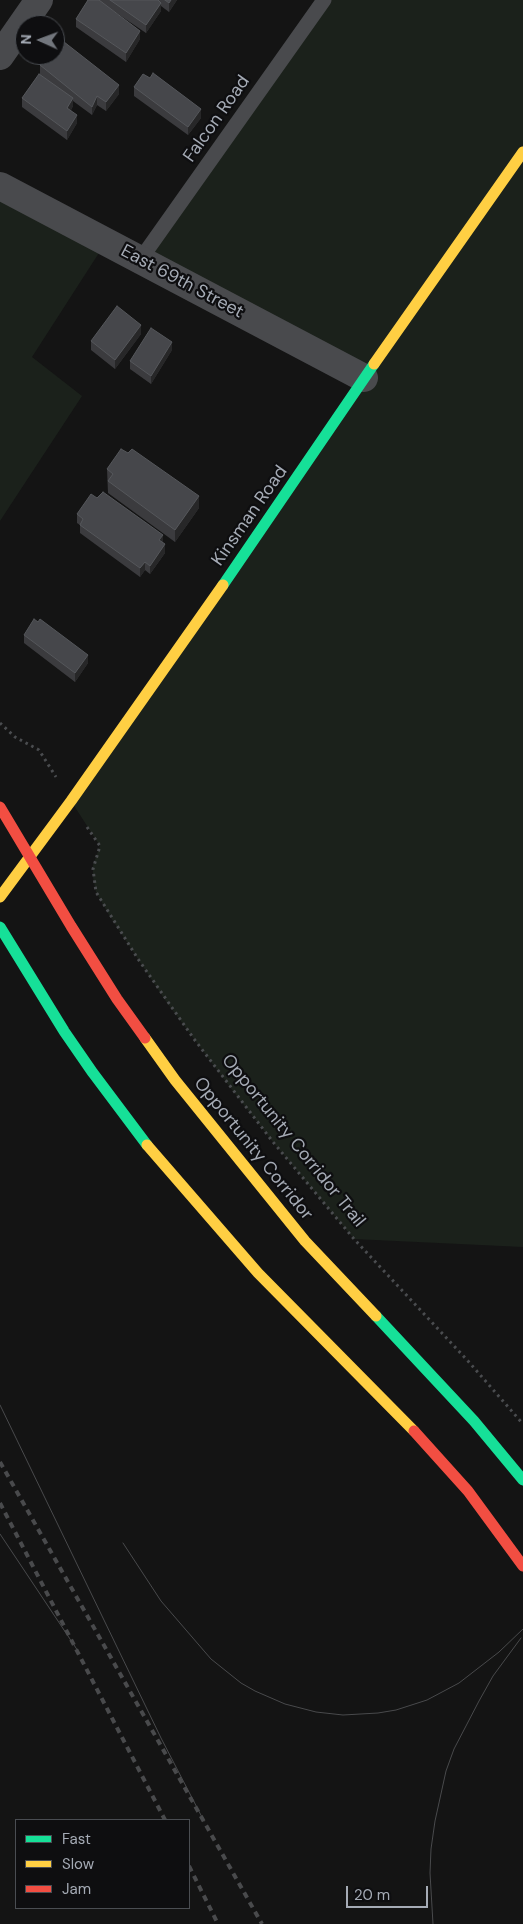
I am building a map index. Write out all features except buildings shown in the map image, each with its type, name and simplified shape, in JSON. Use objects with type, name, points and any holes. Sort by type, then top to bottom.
[{"type":"main road","name":"Kinsman Road","points":[[0,897],[262,532],[364,378],[523,152]]},
{"type":"main road","name":"Opportunity Corridor","points":[[0,807],[117,999],[174,1080],[305,1241],[446,1390],[523,1480]]},
{"type":"main road","points":[[0,927],[64,1031],[156,1156],[258,1273],[416,1432],[468,1491],[523,1566]]},
{"type":"street","points":[[0,56],[40,0]]},
{"type":"street","name":"East 69th Street","points":[[0,186],[364,378]]},
{"type":"lane","name":"Falcon Road","points":[[140,260],[324,0]]},
{"type":"path","points":[[0,723],[15,737],[38,750]]},
{"type":"path","name":"Opportunity Corridor Trail","points":[[100,846],[93,869],[96,892],[171,1008],[229,1086],[313,1190],[354,1238],[468,1361],[523,1424]]},
{"type":"shaded area","points":[[324,0],[523,0],[523,1247],[354,1239],[229,1086],[165,1000],[109,915],[96,892],[93,877],[93,865],[100,846],[71,801],[363,378],[140,260]]},
{"type":"shaded area","points":[[0,186],[106,242],[32,357],[82,396],[0,521]]},
{"type":"tram line","points":[[0,1405],[161,1738],[204,1821]]},
{"type":"tram line","points":[[0,1534],[78,1651]]},
{"type":"tram line","points":[[123,1543],[161,1601],[211,1659],[241,1683],[255,1691],[285,1704],[316,1712],[343,1715],[378,1713],[396,1710],[427,1700],[459,1683],[499,1652],[523,1629]]},
{"type":"tram line","points":[[433,1924],[430,1873],[431,1849],[446,1771],[454,1749],[493,1676],[521,1638]]},
{"type":"railway","points":[[0,1462],[262,1924]]},
{"type":"railway","points":[[0,1503],[164,1819]]},
{"type":"railway","points":[[190,1868],[218,1924]]},
{"type":"traffic: fast","points":[[223,585],[374,364]]},
{"type":"traffic: fast","points":[[0,927],[64,1031],[147,1145]]},
{"type":"traffic: fast","points":[[376,1316],[474,1421],[523,1480]]},
{"type":"traffic: slow","points":[[374,364],[523,152]]},
{"type":"traffic: slow","points":[[0,897],[71,801],[223,585]]},
{"type":"traffic: slow","points":[[145,1038],[175,1080],[305,1241],[376,1316]]},
{"type":"traffic: slow","points":[[147,1145],[258,1273],[414,1431]]},
{"type":"traffic: jam","points":[[0,807],[71,926],[117,999],[145,1038]]},
{"type":"traffic: jam","points":[[414,1431],[468,1491],[523,1566]]}]
